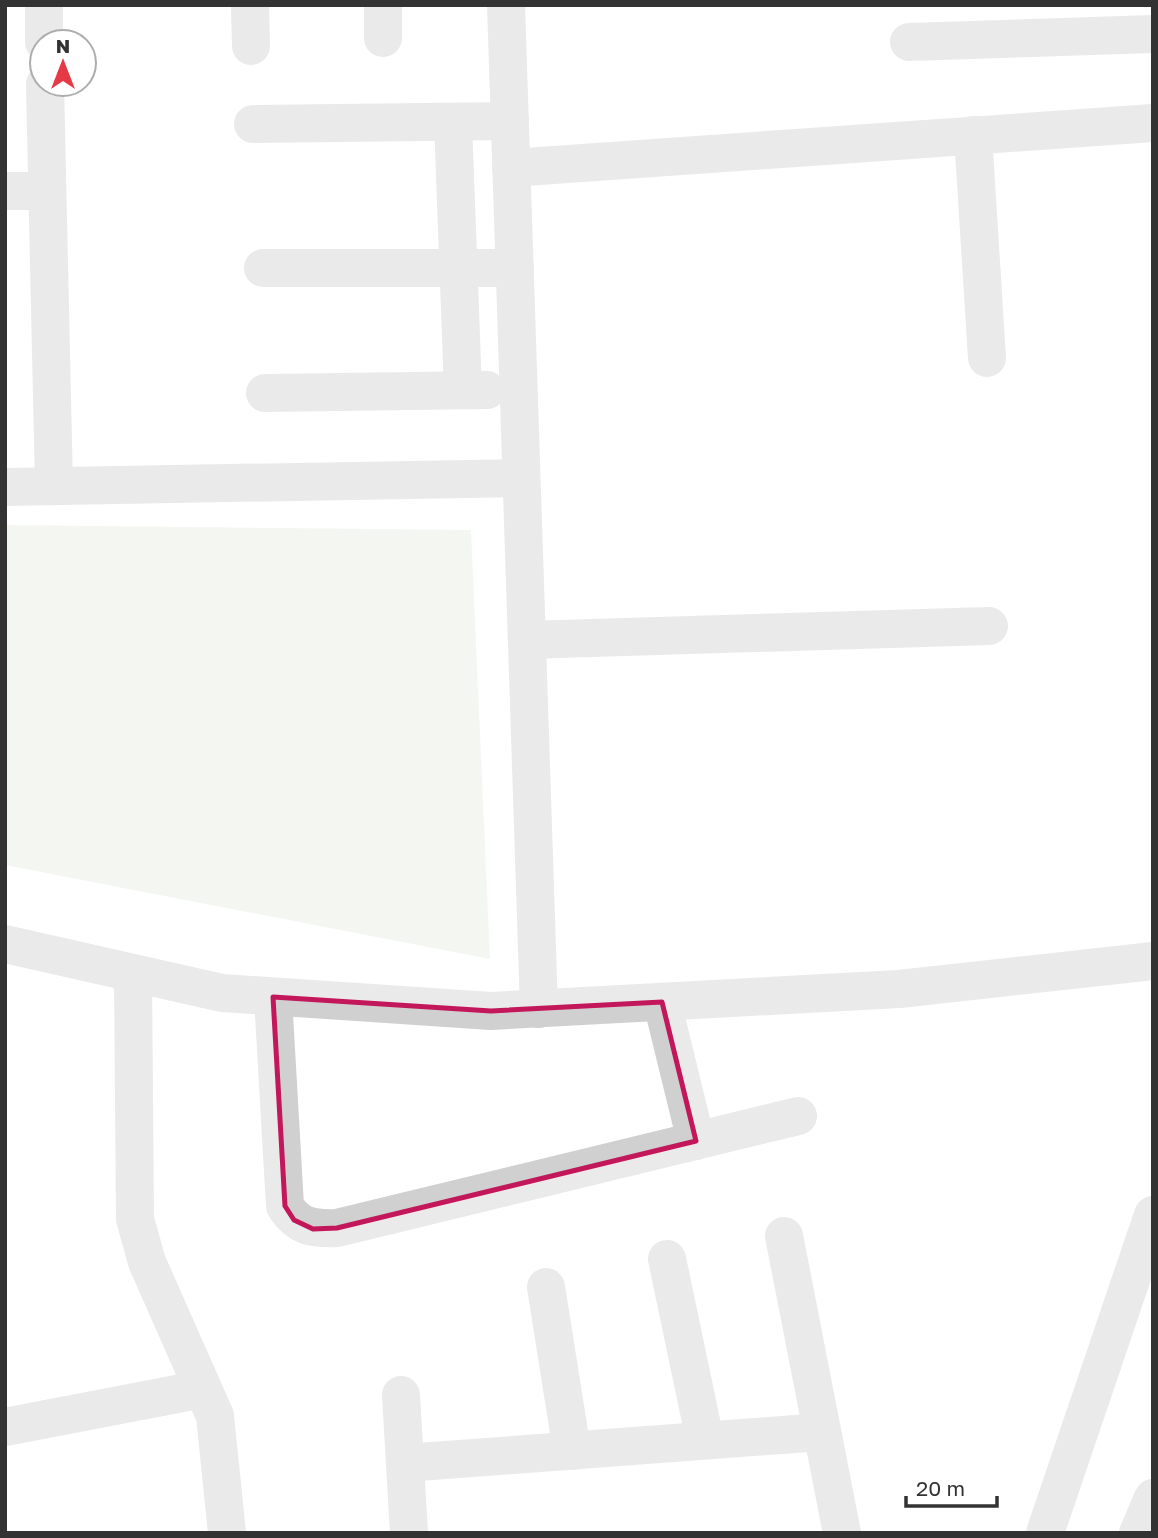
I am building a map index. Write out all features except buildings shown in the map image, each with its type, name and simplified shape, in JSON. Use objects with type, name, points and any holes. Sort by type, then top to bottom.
[{"type":"street","points":[[44,5],[44,28]]},
{"type":"street","points":[[250,5],[251,46]]},
{"type":"street","points":[[506,5],[539,1009]]},
{"type":"street","points":[[909,42],[1153,34]]},
{"type":"street","points":[[45,98],[54,486]]},
{"type":"street","points":[[253,124],[510,121]]},
{"type":"street","points":[[453,122],[463,390]]},
{"type":"street","points":[[511,168],[1153,123]]},
{"type":"street","points":[[973,135],[987,358]]},
{"type":"street","points":[[5,191],[46,191]]},
{"type":"street","points":[[263,268],[515,268]]},
{"type":"street","points":[[265,393],[519,390]]},
{"type":"street","points":[[5,487],[521,478]]},
{"type":"street","points":[[527,640],[989,626]]},
{"type":"street","points":[[5,944],[222,993],[491,1011],[899,989],[1153,961]]},
{"type":"street","points":[[133,975],[135,1219],[147,1262],[215,1416],[227,1533]]},
{"type":"street","points":[[273,997],[285,1206],[294,1220],[313,1229],[337,1228],[798,1116]]},
{"type":"street","points":[[662,1002],[696,1141]]},
{"type":"street","points":[[1045,1533],[1153,1215]]},
{"type":"street","points":[[784,1236],[842,1533]]},
{"type":"street","points":[[667,1259],[705,1440]]},
{"type":"street","points":[[545,1287],[572,1451]]},
{"type":"street","points":[[5,1427],[203,1389]]},
{"type":"street","points":[[401,1395],[409,1533]]},
{"type":"street","points":[[405,1463],[822,1432]]},
{"type":"street","points":[[1138,1533],[1153,1498]]},
{"type":"highlighted area","points":[[273,997],[491,1011],[662,1002],[696,1141],[337,1228],[313,1229],[294,1220],[285,1206]]},
{"type":"shaded area","points":[[5,525],[471,530],[490,959],[5,865]]}]
